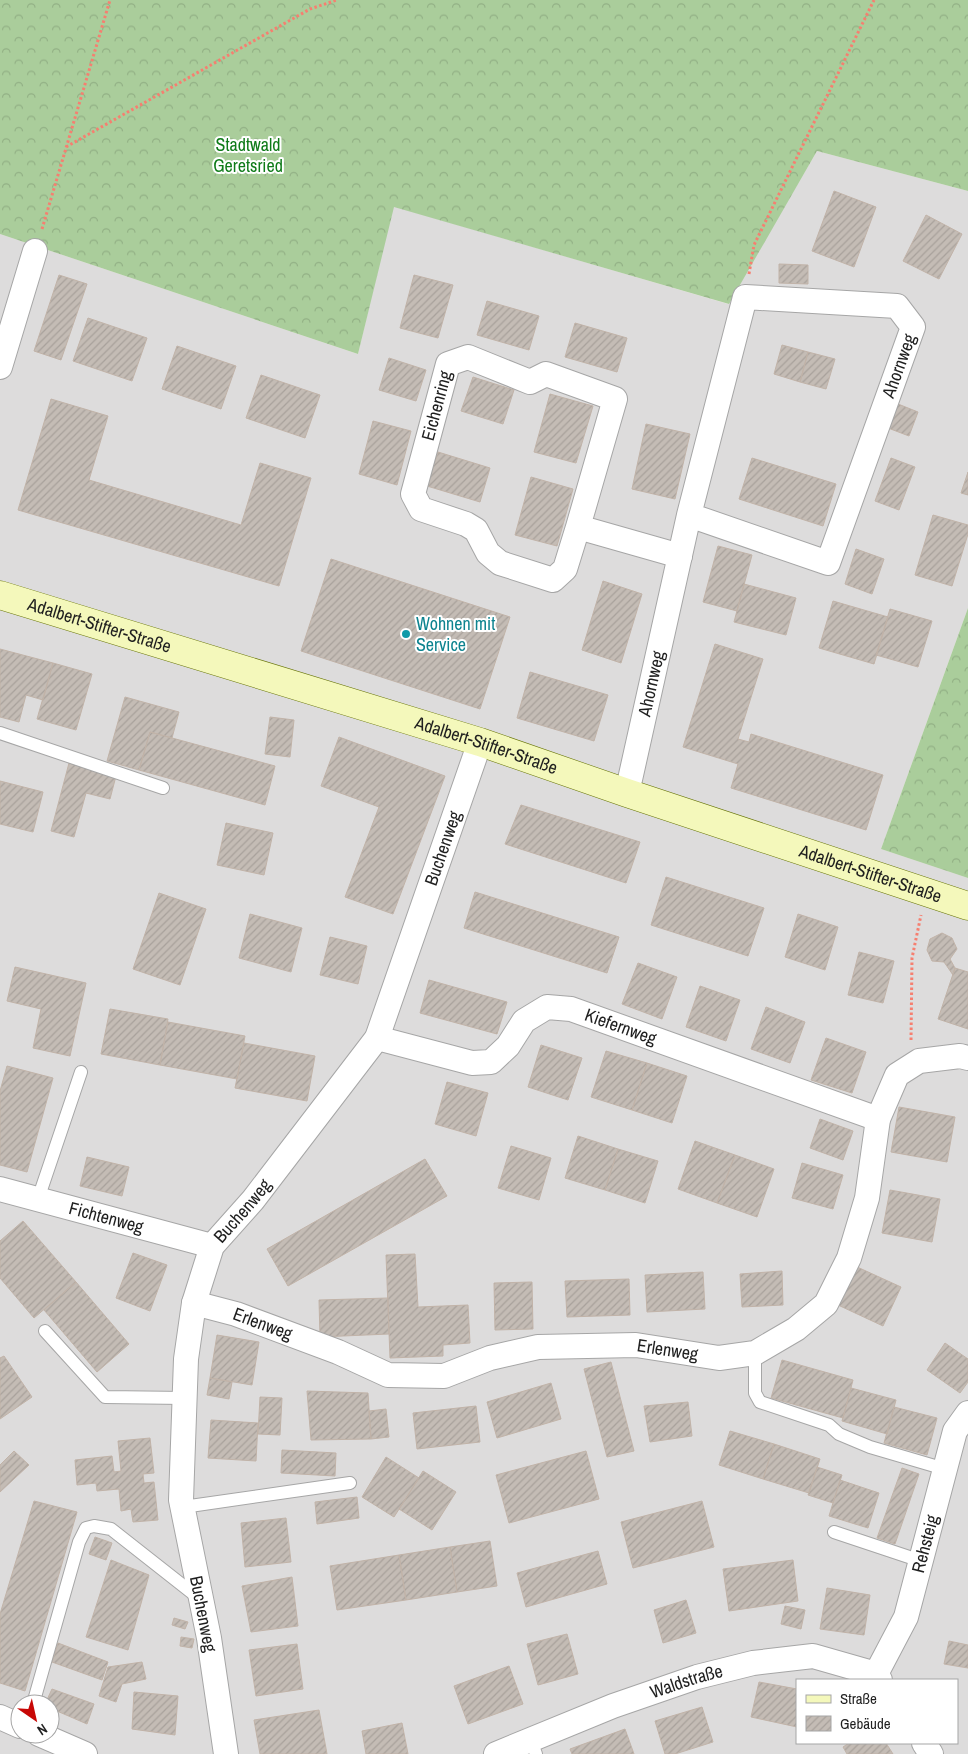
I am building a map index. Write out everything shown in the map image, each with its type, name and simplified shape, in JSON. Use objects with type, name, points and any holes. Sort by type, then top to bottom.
[{"type":"street","points":[[0,366],[35,252]]},
{"type":"street","name":"Ahornweg","points":[[627,793],[689,515],[745,297],[897,306],[913,327],[828,563],[689,515]]},
{"type":"street","name":"Eichenring","points":[[468,357],[530,382],[546,374],[615,400],[578,527],[565,569],[553,580],[500,563],[488,553],[476,530],[466,524],[421,510],[413,494],[448,364],[468,357]]},
{"type":"street","points":[[578,527],[680,556]]},
{"type":"street","name":"Adalbert-Stifter-Straße","points":[[0,594],[480,742],[627,793],[968,906]]},
{"type":"street","name":"Buchenweg","points":[[226,1754],[209,1638],[181,1500],[186,1359],[194,1303],[212,1246],[252,1200],[377,1038],[480,742]]},
{"type":"street","name":"Kiefernweg","points":[[377,1038],[472,1063],[492,1062],[508,1046],[524,1021],[546,1007],[571,1009],[878,1119]]},
{"type":"street","name":"Erlenweg","points":[[194,1303],[236,1314],[338,1352],[388,1375],[444,1376],[490,1358],[538,1347],[636,1345],[719,1358],[755,1353],[796,1329],[826,1304],[849,1258],[867,1198],[878,1119],[897,1075],[918,1061],[960,1056],[968,1058]]},
{"type":"street","name":"Fichtenweg","points":[[0,1189],[212,1246]]},
{"type":"street","name":"Rehsteig","points":[[878,1677],[906,1617],[955,1431],[968,1413]]},
{"type":"street","name":"Waldstraße","points":[[496,1754],[534,1747],[622,1702],[697,1677],[753,1663],[813,1656],[878,1677]]},
{"type":"street","points":[[60,1743],[85,1754]]},
{"type":"lane","points":[[0,733],[163,788]]},
{"type":"lane","points":[[38,1199],[81,1072]]},
{"type":"lane","points":[[45,1331],[105,1397],[185,1398]]},
{"type":"lane","points":[[755,1353],[755,1393],[760,1402],[829,1425],[839,1434],[870,1447],[945,1469]]},
{"type":"lane","points":[[183,1507],[350,1483]]},
{"type":"lane","points":[[36,1694],[79,1542],[86,1528],[94,1526],[111,1529],[201,1600]]},
{"type":"lane","points":[[834,1532],[920,1561]]},
{"type":"path","points":[[35,252],[110,0]]},
{"type":"path","points":[[66,147],[310,8],[337,0]]},
{"type":"path","points":[[745,297],[754,245],[874,0]]},
{"type":"path","points":[[918,1061],[910,1040],[912,958],[926,892]]},
{"type":"shaded area","points":[[817,151],[968,191],[968,608],[881,849],[968,878],[968,1754],[0,1754],[0,234],[358,354],[393,206],[728,304]]},
{"type":"green space","name":"Stadtwald Geretsried","points":[[0,0],[968,0],[968,191],[817,151],[729,304],[394,207],[358,354],[0,234]]},
{"type":"green space","points":[[968,608],[968,878],[881,849]]},
{"type":"building","points":[[834,191],[876,207],[854,267],[812,251]]},
{"type":"building","points":[[926,215],[962,234],[939,279],[903,261]]},
{"type":"building","points":[[779,264],[808,265],[808,284],[779,283]]},
{"type":"building","points":[[59,275],[87,284],[61,360],[34,351]]},
{"type":"building","points":[[414,275],[453,285],[438,338],[400,328]]},
{"type":"building","points":[[487,301],[539,316],[529,350],[477,335]]},
{"type":"building","points":[[88,318],[147,338],[132,381],[73,361]]},
{"type":"building","points":[[575,323],[627,338],[617,372],[565,357]]},
{"type":"building","points":[[782,345],[808,352],[800,382],[774,374]]},
{"type":"building","points":[[177,346],[236,366],[221,409],[162,389]]},
{"type":"building","points":[[808,352],[835,359],[826,389],[800,382]]},
{"type":"building","points":[[389,358],[426,370],[416,401],[379,390]]},
{"type":"building","points":[[261,375],[320,395],[305,438],[246,418]]},
{"type":"building","points":[[473,377],[514,390],[503,424],[461,411]]},
{"type":"building","points":[[550,394],[593,406],[576,463],[534,452]]},
{"type":"building","points":[[51,399],[108,416],[89,480],[241,525],[260,463],[311,478],[279,586],[18,510]]},
{"type":"building","points":[[898,404],[918,412],[909,436],[888,428]]},
{"type":"building","points":[[373,421],[411,431],[397,485],[359,474]]},
{"type":"building","points":[[646,424],[690,434],[675,499],[632,489]]},
{"type":"building","points":[[438,452],[490,468],[480,502],[427,486]]},
{"type":"building","points":[[752,458],[836,484],[823,526],[739,499]]},
{"type":"building","points":[[891,458],[915,467],[899,510],[875,501]]},
{"type":"building","points":[[968,472],[968,495],[961,493]]},
{"type":"building","points":[[531,477],[573,489],[557,546],[515,535]]},
{"type":"building","points":[[933,515],[968,525],[968,534],[952,586],[915,575]]},
{"type":"building","points":[[718,546],[752,555],[737,611],[703,602]]},
{"type":"building","points":[[856,549],[884,559],[872,594],[845,584]]},
{"type":"building","name":"Wohnen mit Service","points":[[331,559],[510,617],[480,709],[301,651]]},
{"type":"building","points":[[603,581],[642,594],[621,663],[582,650]]},
{"type":"building","points":[[744,584],[796,598],[786,635],[734,622]]},
{"type":"building","points":[[833,601],[888,617],[874,664],[819,648]]},
{"type":"building","points":[[890,609],[932,621],[918,667],[876,655]]},
{"type":"building","points":[[715,644],[763,659],[738,739],[749,742],[751,734],[883,775],[866,830],[731,788],[738,764],[683,747]]},
{"type":"building","points":[[0,649],[53,663],[43,700],[26,695],[19,722],[0,717]]},
{"type":"building","points":[[53,663],[92,674],[76,730],[37,719]]},
{"type":"building","points":[[530,672],[608,695],[594,741],[517,718]]},
{"type":"building","points":[[125,697],[179,712],[172,738],[150,732],[139,770],[107,761]]},
{"type":"building","points":[[270,717],[294,720],[290,757],[265,754]]},
{"type":"building","points":[[150,732],[275,766],[265,805],[139,770]]},
{"type":"building","points":[[339,737],[445,776],[393,914],[345,897],[379,807],[321,786]]},
{"type":"building","points":[[69,763],[116,776],[110,799],[86,793],[74,837],[51,831]]},
{"type":"building","points":[[0,781],[43,792],[33,832],[0,824]]},
{"type":"building","points":[[521,805],[640,842],[626,883],[505,844]]},
{"type":"building","points":[[226,823],[273,833],[264,875],[217,865]]},
{"type":"building","points":[[666,877],[764,908],[748,956],[651,925]]},
{"type":"building","points":[[475,892],[619,937],[607,973],[464,928]]},
{"type":"building","points":[[159,893],[206,909],[180,985],[133,969]]},
{"type":"building","points":[[250,914],[302,928],[291,972],[239,958]]},
{"type":"building","points":[[798,914],[838,927],[825,970],[785,957]]},
{"type":"building","points":[[942,933],[952,938],[957,949],[950,959],[955,968],[953,975],[944,962],[932,961],[927,950],[930,939]]},
{"type":"building","points":[[330,937],[367,946],[358,984],[320,975]]},
{"type":"building","points":[[859,952],[894,961],[883,1003],[848,995]]},
{"type":"building","points":[[638,963],[677,977],[662,1019],[622,1004]]},
{"type":"building","points":[[15,967],[86,983],[70,1056],[33,1048],[41,1009],[7,1001]]},
{"type":"building","points":[[955,968],[968,972],[968,1029],[938,1019]]},
{"type":"building","points":[[429,980],[507,1002],[497,1034],[420,1013]]},
{"type":"building","points":[[700,986],[740,1000],[726,1041],[686,1027]]},
{"type":"building","points":[[766,1007],[805,1022],[790,1063],[751,1049]]},
{"type":"building","points":[[110,1009],[168,1019],[160,1065],[101,1054]]},
{"type":"building","points":[[168,1022],[245,1036],[237,1079],[160,1065]]},
{"type":"building","points":[[826,1038],[866,1052],[852,1093],[811,1080]]},
{"type":"building","points":[[244,1043],[315,1056],[307,1101],[235,1088]]},
{"type":"building","points":[[541,1045],[582,1058],[568,1100],[528,1087]]},
{"type":"building","points":[[606,1051],[647,1063],[632,1110],[591,1097]]},
{"type":"building","points":[[647,1063],[687,1076],[672,1123],[632,1110]]},
{"type":"building","points":[[7,1066],[53,1078],[27,1172],[0,1165],[0,1091]]},
{"type":"building","points":[[447,1082],[488,1093],[476,1136],[435,1124]]},
{"type":"building","points":[[899,1107],[955,1117],[947,1162],[891,1152]]},
{"type":"building","points":[[820,1119],[853,1131],[843,1160],[810,1148]]},
{"type":"building","points":[[578,1136],[618,1149],[605,1190],[565,1178]]},
{"type":"building","points":[[695,1141],[735,1155],[717,1203],[678,1189]]},
{"type":"building","points":[[511,1146],[551,1158],[539,1200],[498,1188]]},
{"type":"building","points":[[618,1149],[658,1161],[645,1203],[605,1190]]},
{"type":"building","points":[[735,1155],[774,1169],[757,1217],[717,1203]]},
{"type":"building","points":[[87,1157],[129,1167],[122,1196],[80,1186]]},
{"type":"building","points":[[425,1159],[447,1196],[288,1286],[267,1249]]},
{"type":"building","points":[[802,1163],[843,1175],[833,1209],[792,1198]]},
{"type":"building","points":[[890,1190],[940,1199],[932,1242],[882,1233]]},
{"type":"building","points":[[23,1221],[76,1282],[34,1318],[0,1278],[0,1241]]},
{"type":"building","points":[[133,1253],[167,1265],[150,1311],[116,1298]]},
{"type":"building","points":[[415,1254],[418,1307],[468,1305],[470,1343],[443,1345],[443,1356],[390,1358],[386,1255]]},
{"type":"building","points":[[855,1266],[901,1287],[883,1326],[838,1305]]},
{"type":"building","points":[[782,1271],[783,1305],[742,1307],[740,1274]]},
{"type":"building","points":[[703,1272],[705,1309],[647,1312],[645,1275]]},
{"type":"building","points":[[629,1279],[630,1315],[567,1317],[565,1281]]},
{"type":"building","points":[[76,1282],[129,1344],[97,1372],[44,1310]]},
{"type":"building","points":[[532,1282],[533,1329],[495,1330],[494,1283]]},
{"type":"building","points":[[388,1298],[389,1334],[320,1337],[319,1300]]},
{"type":"building","points":[[217,1335],[259,1342],[252,1385],[210,1378]]},
{"type":"building","points":[[945,1343],[968,1359],[968,1382],[960,1393],[927,1370]]},
{"type":"building","points":[[4,1356],[32,1397],[0,1419],[0,1358]]},
{"type":"building","points":[[782,1360],[853,1380],[843,1418],[771,1398]]},
{"type":"building","points":[[611,1362],[634,1451],[607,1457],[584,1369]]},
{"type":"building","points":[[210,1378],[232,1382],[229,1399],[207,1395]]},
{"type":"building","points":[[551,1383],[561,1419],[497,1438],[487,1402]]},
{"type":"building","points":[[851,1388],[896,1400],[887,1434],[842,1421]]},
{"type":"building","points":[[307,1391],[368,1393],[371,1439],[311,1440]]},
{"type":"building","points":[[260,1397],[282,1398],[280,1435],[258,1434]]},
{"type":"building","points":[[688,1402],[692,1436],[650,1442],[644,1406]]},
{"type":"building","points":[[476,1406],[480,1442],[417,1449],[413,1413]]},
{"type":"building","points":[[894,1407],[937,1418],[927,1455],[884,1443]]},
{"type":"building","points":[[386,1409],[389,1437],[371,1439],[369,1411]]},
{"type":"building","points":[[211,1420],[258,1423],[256,1461],[208,1458]]},
{"type":"building","points":[[730,1431],[774,1444],[763,1479],[719,1465]]},
{"type":"building","points":[[150,1438],[154,1473],[143,1474],[144,1483],[154,1482],[158,1520],[133,1522],[131,1509],[121,1511],[119,1489],[97,1491],[96,1483],[77,1485],[75,1460],[112,1456],[114,1472],[121,1471],[118,1441]]},
{"type":"building","points":[[774,1444],[820,1459],[809,1493],[763,1479]]},
{"type":"building","points":[[282,1450],[336,1453],[335,1476],[281,1473]]},
{"type":"building","points":[[14,1451],[29,1465],[0,1492],[0,1465]]},
{"type":"building","points":[[586,1451],[599,1499],[509,1523],[496,1475]]},
{"type":"building","points":[[386,1457],[419,1478],[394,1517],[362,1497]]},
{"type":"building","points":[[817,1467],[842,1475],[833,1503],[808,1495]]},
{"type":"building","points":[[902,1468],[919,1474],[895,1544],[877,1538]]},
{"type":"building","points":[[423,1471],[456,1492],[432,1530],[399,1509]]},
{"type":"building","points":[[840,1480],[879,1493],[868,1528],[829,1516]]},
{"type":"building","points":[[357,1497],[359,1518],[317,1524],[315,1502]]},
{"type":"building","points":[[34,1501],[77,1512],[25,1691],[0,1683],[0,1614]]},
{"type":"building","points":[[702,1501],[714,1547],[633,1568],[621,1522]]},
{"type":"building","points":[[286,1518],[291,1562],[245,1567],[241,1523]]},
{"type":"building","points":[[95,1537],[112,1543],[106,1560],[89,1554]]},
{"type":"building","points":[[490,1541],[497,1586],[457,1592],[450,1547]]},
{"type":"building","points":[[450,1547],[457,1592],[406,1600],[399,1555]]},
{"type":"building","points":[[598,1551],[607,1584],[526,1607],[517,1573]]},
{"type":"building","points":[[399,1555],[406,1600],[337,1610],[330,1566]]},
{"type":"building","points":[[111,1560],[149,1575],[128,1650],[86,1637]]},
{"type":"building","points":[[793,1560],[798,1601],[729,1611],[723,1569]]},
{"type":"building","points":[[292,1577],[298,1626],[251,1632],[242,1586]]},
{"type":"building","points":[[827,1588],[870,1595],[864,1635],[820,1629]]},
{"type":"building","points":[[686,1600],[696,1633],[663,1643],[654,1610]]},
{"type":"building","points":[[785,1606],[805,1610],[801,1629],[781,1624]]},
{"type":"building","points":[[174,1618],[188,1622],[185,1629],[172,1625]]},
{"type":"building","points":[[567,1634],[578,1674],[538,1685],[527,1644]]},
{"type":"building","points":[[181,1637],[194,1639],[192,1648],[180,1646]]},
{"type":"building","points":[[949,1641],[968,1645],[968,1668],[944,1664]]},
{"type":"building","points":[[58,1643],[108,1662],[102,1680],[52,1662]]},
{"type":"building","points":[[297,1644],[303,1689],[256,1696],[249,1650]]},
{"type":"building","points":[[142,1662],[146,1679],[122,1684],[116,1702],[99,1696],[108,1667]]},
{"type":"building","points":[[509,1666],[523,1704],[468,1724],[454,1686]]},
{"type":"building","points":[[759,1682],[796,1689],[796,1727],[751,1717]]},
{"type":"building","points":[[52,1689],[94,1704],[87,1724],[60,1712],[60,1694],[50,1694]]},
{"type":"building","points":[[134,1692],[178,1696],[175,1735],[132,1729]]},
{"type":"building","points":[[702,1707],[713,1742],[675,1754],[665,1754],[655,1721]]},
{"type":"building","points":[[319,1710],[327,1754],[260,1754],[254,1720]]},
{"type":"building","points":[[402,1723],[408,1754],[366,1754],[362,1731]]},
{"type":"building","points":[[625,1729],[634,1754],[572,1754],[570,1749]]},
{"type":"building","points":[[848,1744],[887,1744],[893,1754],[847,1754],[843,1747]]},
{"type":"place","name":"Wohnen mit Service","points":[[406,634]]}]
